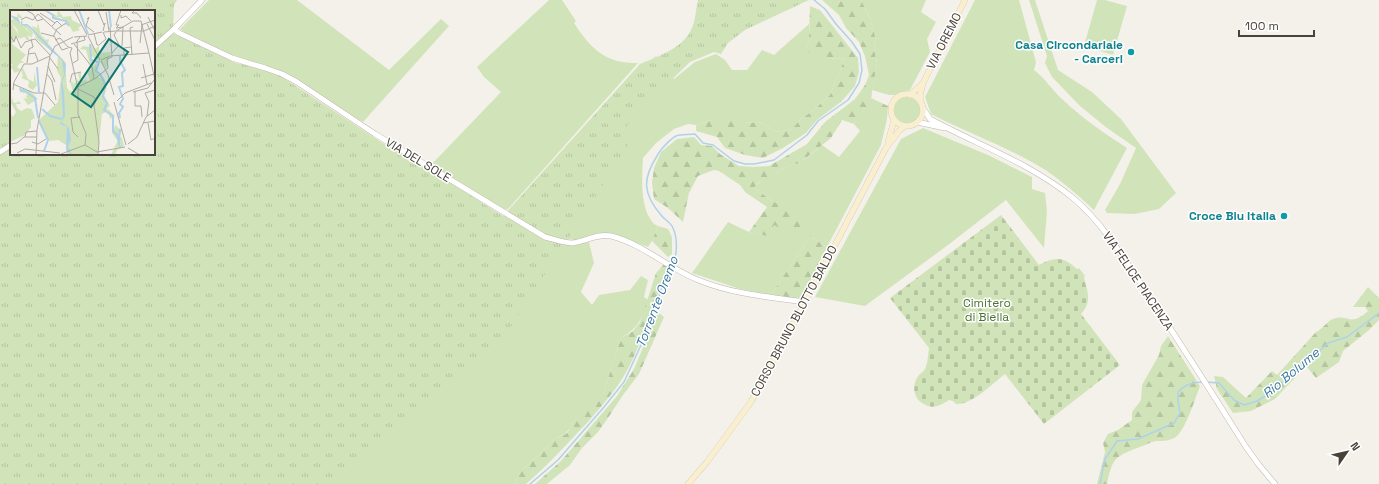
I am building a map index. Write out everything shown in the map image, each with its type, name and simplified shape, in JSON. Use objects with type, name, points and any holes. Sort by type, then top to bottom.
[{"type":"main road","name":"VIA OREMO","points":[[921,105],[920,96],[923,82],[965,0]]},
{"type":"main road","name":"VIA OREMO","points":[[910,95],[923,82]]},
{"type":"main road","points":[[910,95],[918,99],[921,105],[922,116],[914,124],[906,126],[901,125],[894,120],[891,111],[894,102],[900,96],[910,95]]},
{"type":"main road","name":"CORSO BRUNO BLOTTO BALDO","points":[[886,148],[894,120]]},
{"type":"main road","name":"CORSO BRUNO BLOTTO BALDO","points":[[688,484],[707,462],[751,402],[886,148],[899,131],[906,126]]},
{"type":"street","points":[[155,46],[202,0]]},
{"type":"street","name":"VIA DEL SOLE","points":[[174,29],[219,53],[244,63],[282,74],[297,82],[375,134],[545,237],[572,243],[609,236],[643,249],[696,279],[728,290],[805,302]]},
{"type":"street","name":"VIA FELICE PIACENZA","points":[[921,105],[930,118],[1028,167],[1051,182],[1074,199],[1099,223],[1122,255],[1203,378],[1246,447],[1275,484]]},
{"type":"street","name":"VIA FELICE PIACENZA","points":[[917,122],[952,130]]},
{"type":"street","points":[[0,152],[10,146]]},
{"type":"green space","points":[[0,0],[177,0],[174,5],[173,33],[236,63],[255,67],[279,75],[381,142],[434,172],[503,216],[640,64],[673,49],[686,38],[691,31],[694,22],[698,0],[809,0],[745,30],[728,43],[721,54],[714,52],[690,62],[656,95],[626,127],[627,148],[497,348],[378,442],[337,484],[0,484]]},
{"type":"green space","points":[[209,0],[297,0],[389,70],[441,19],[449,26],[363,122],[277,70],[240,59],[187,34],[180,29]]},
{"type":"green space","points":[[549,0],[562,0],[576,21],[574,23],[580,32],[600,53],[617,61],[638,63],[508,209],[504,210],[431,165],[501,92],[484,77],[477,67]]},
{"type":"green space","points":[[822,0],[861,0],[870,18],[876,40],[874,49],[877,63],[871,98],[888,106],[887,119],[865,107],[854,124],[842,120],[831,138],[801,162],[780,170],[759,182],[754,188],[772,201],[812,221],[798,238],[774,225],[767,236],[749,232],[767,207],[745,192],[740,185],[719,171],[714,170],[698,176],[689,193],[683,222],[668,208],[654,199],[652,183],[654,168],[661,152],[677,139],[694,137],[701,145],[712,146],[720,154],[739,166],[769,166],[807,144],[825,122],[855,99],[865,85],[869,75],[865,56],[859,42],[846,28],[839,15]]},
{"type":"green space","points":[[861,0],[926,0],[921,12],[936,22],[927,39],[930,52],[910,90],[895,95],[889,95],[872,90],[877,63],[874,49],[876,40],[870,18]]},
{"type":"green space","points":[[975,0],[1019,0],[1036,62],[1034,70],[1077,113],[1127,148],[1094,210],[1047,171],[1004,148],[931,114],[925,97]]},
{"type":"green space","points":[[1029,0],[1035,0],[1058,70],[1092,92],[1121,119],[1176,193],[1159,209],[1135,214],[1107,213],[1105,210],[1120,184],[1136,148],[1107,128],[1080,106],[1052,77],[1045,63],[1047,56]]},
{"type":"green space","points":[[1097,0],[1105,0],[1127,6],[1113,55],[1084,46]]},
{"type":"green space","points":[[810,6],[820,10],[858,58],[859,72],[855,86],[842,101],[817,120],[806,133],[783,148],[763,158],[745,155],[725,148],[717,137],[696,131],[696,125],[711,120],[736,116],[744,123],[759,122],[777,132],[792,129],[799,121],[830,95],[845,58],[826,59],[812,57],[806,49],[809,39]]},
{"type":"green space","points":[[809,24],[809,39],[806,49],[826,59],[845,58],[830,95],[799,121],[792,129],[777,132],[759,122],[744,123],[711,120],[696,125],[688,124],[674,129],[656,143],[643,158],[643,199],[647,214],[651,221],[658,226],[648,247],[611,233],[578,240],[563,239],[643,68],[656,56],[674,79],[695,62],[716,54],[725,60],[732,70],[747,70],[762,50],[774,55]]},
{"type":"green space","points":[[907,97],[916,101],[920,110],[916,119],[907,123],[898,119],[894,110],[898,101]]},
{"type":"green space","points":[[865,106],[887,119],[881,145],[827,247],[810,236],[771,295],[740,289],[692,273],[728,222],[749,232],[767,236],[772,201],[754,188],[769,175],[800,162],[822,145],[839,157],[860,131],[854,124]]},
{"type":"green space","points":[[923,128],[988,155],[1032,177],[1032,189],[1045,193],[1047,211],[1044,248],[1006,200],[865,306],[815,297],[901,139]]},
{"type":"green space","name":"Cimitero di Biella","points":[[1001,215],[1039,265],[1049,260],[1058,259],[1067,262],[1077,269],[1079,268],[1085,276],[1084,278],[1088,292],[1087,305],[1081,314],[1120,365],[1044,424],[1005,374],[982,393],[969,401],[956,404],[949,400],[934,407],[927,406],[920,402],[915,395],[914,387],[916,379],[925,370],[929,348],[890,298]]},
{"type":"green space","points":[[658,226],[668,229],[672,237],[672,254],[668,257],[652,241]]},
{"type":"green space","points":[[810,236],[827,247],[801,299],[771,295]]},
{"type":"green space","points":[[589,242],[594,263],[581,292],[592,305],[599,295],[630,290],[641,276],[648,280],[644,297],[648,300],[639,322],[632,330],[621,338],[603,394],[565,434],[556,438],[522,470],[514,484],[278,484],[553,243],[572,246]]},
{"type":"green space","points":[[664,264],[668,267],[645,330],[635,355],[620,382],[587,423],[542,469],[526,484],[514,484],[522,470],[556,438],[566,434],[593,397],[603,394],[621,338],[633,331],[640,322],[656,273]]},
{"type":"green space","points":[[1368,287],[1379,298],[1379,320],[1343,351],[1339,362],[1316,378],[1306,366],[1275,399],[1251,411],[1233,413],[1217,389],[1214,376],[1223,377],[1246,398],[1272,371],[1277,375],[1316,332],[1329,321],[1338,318],[1357,319],[1368,311],[1365,307],[1353,307]]},
{"type":"green space","points":[[658,312],[664,317],[639,374],[598,432],[582,448],[570,465],[547,484],[535,484],[561,461],[617,396],[634,369]]},
{"type":"green space","points":[[1168,336],[1200,386],[1184,427],[1175,438],[1152,442],[1121,455],[1111,467],[1107,484],[1097,484],[1105,452],[1103,443],[1108,434],[1118,430],[1132,420],[1132,412],[1141,400],[1142,385],[1159,355],[1161,346]]},
{"type":"waterway","name":"Torrente Oremo","points":[[673,265],[676,246],[675,232],[671,224],[662,217],[655,207],[648,193],[647,186],[647,179],[652,164],[668,142],[678,135],[695,134],[703,143],[713,145],[734,161],[745,164],[754,164],[774,160],[807,135],[818,121],[848,100],[859,83],[862,70],[860,54],[825,9],[814,0]]},
{"type":"waterway","name":"Torrente Oremo","points":[[530,484],[558,460],[624,382],[647,332],[662,287],[671,268]]},
{"type":"waterway","name":"Rio Bolume","points":[[1206,382],[1219,383],[1234,400],[1244,405],[1257,401],[1272,392],[1286,380],[1300,364],[1313,357],[1328,343],[1347,337],[1379,313]]},
{"type":"waterway","name":"Rio Bolume","points":[[1100,484],[1105,459],[1117,441],[1138,439],[1174,423],[1180,413],[1178,392],[1189,384],[1203,382]]},
{"type":"place","name":"Casa Circondariale - Carceri","points":[[1131,52]]},
{"type":"place","name":"Croce Blu Italia","points":[[1284,216]]}]
